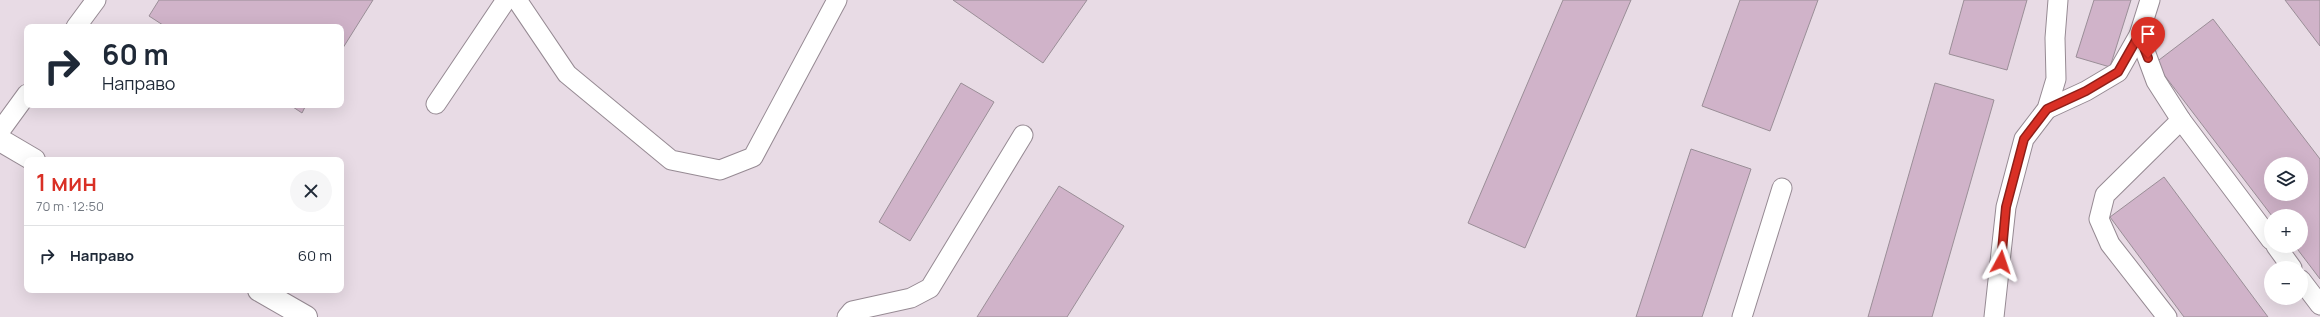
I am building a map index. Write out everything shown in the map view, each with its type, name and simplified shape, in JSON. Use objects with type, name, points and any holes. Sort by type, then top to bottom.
[{"type":"street","points":[[0,140],[29,157]]},
{"type":"street","points":[[264,293],[306,317]]},
{"type":"lane","points":[[78,24],[96,0]]},
{"type":"lane","points":[[436,104],[506,0]]},
{"type":"lane","points":[[517,0],[567,74],[671,160],[720,170],[753,157],[837,0]]},
{"type":"lane","points":[[1994,317],[2006,207],[2024,139],[2047,109],[2056,79],[2055,38],[2058,0]]},
{"type":"lane","points":[[2047,109],[2086,91],[2118,72],[2139,35],[2150,0]]},
{"type":"lane","points":[[2139,35],[2156,81],[2181,120],[2264,231]]},
{"type":"lane","points":[[0,131],[24,98]]},
{"type":"lane","points":[[2167,317],[2110,244],[2099,219],[2105,195],[2181,120]]},
{"type":"lane","points":[[848,317],[852,311],[911,298],[930,288],[1022,135]]},
{"type":"lane","points":[[1742,317],[1782,188]]},
{"type":"lane","points":[[2308,289],[2320,305]]},
{"type":"building","points":[[159,0],[373,0],[344,46],[344,24],[161,24],[149,16]]},
{"type":"building","points":[[953,0],[1087,0],[1043,63]]},
{"type":"building","points":[[1563,0],[1631,0],[1525,248],[1468,223]]},
{"type":"building","points":[[1740,0],[1818,0],[1770,131],[1702,106]]},
{"type":"building","points":[[1964,0],[2027,0],[2007,70],[1949,54]]},
{"type":"building","points":[[2094,0],[2131,0],[2110,67],[2076,57]]},
{"type":"building","points":[[2285,0],[2320,0],[2320,46]]},
{"type":"building","points":[[2213,19],[2320,159],[2320,279],[2308,261],[2300,253],[2308,253],[2308,209],[2267,209],[2155,63]]},
{"type":"building","points":[[961,83],[994,102],[910,241],[879,222]]},
{"type":"building","points":[[1935,83],[1994,100],[1932,317],[1868,317]]},
{"type":"building","points":[[294,108],[304,108],[302,113]]},
{"type":"building","points":[[1691,149],[1751,169],[1702,317],[1636,317]]},
{"type":"building","points":[[2164,177],[2268,317],[2184,317],[2110,217]]},
{"type":"building","points":[[1059,186],[1124,226],[1067,317],[977,317]]},
{"type":"route","points":[[2001,262],[2006,207],[2024,139],[2047,109],[2086,91],[2118,72],[2139,35],[2148,58]]}]
